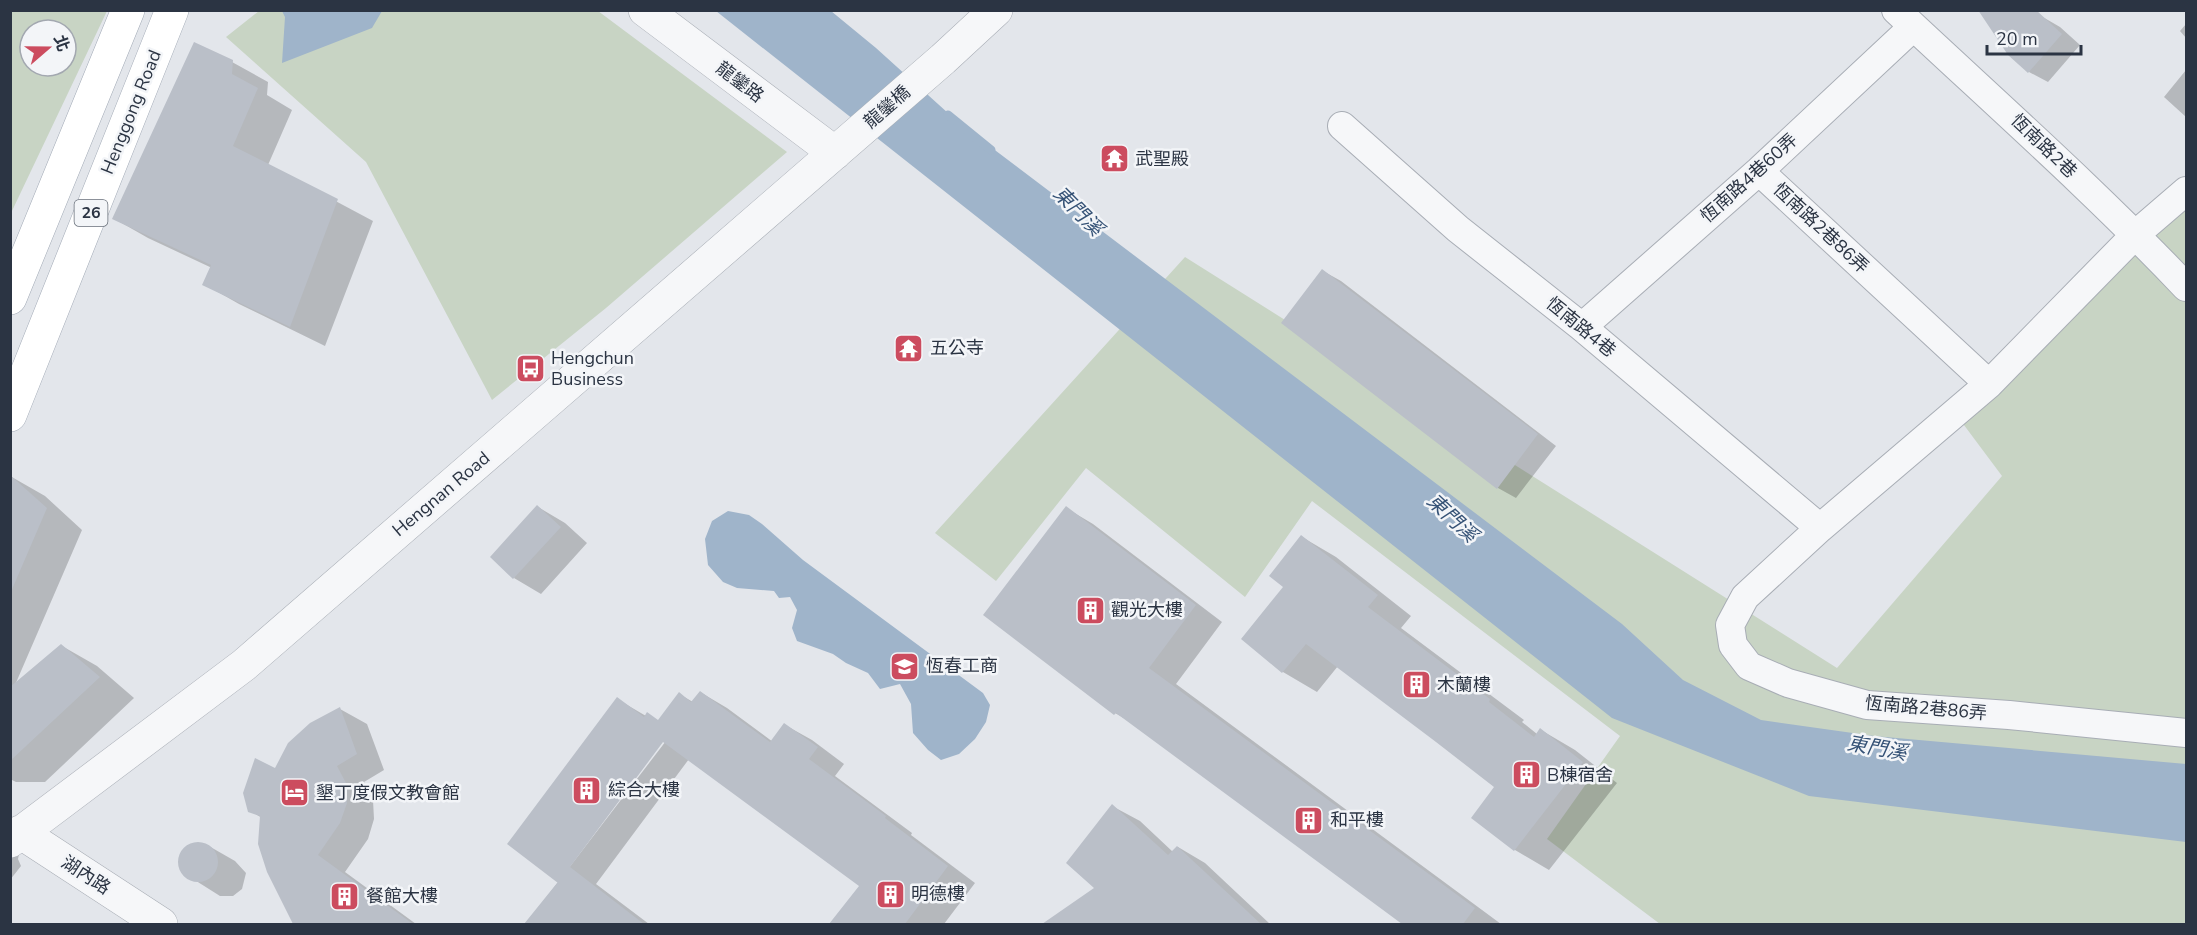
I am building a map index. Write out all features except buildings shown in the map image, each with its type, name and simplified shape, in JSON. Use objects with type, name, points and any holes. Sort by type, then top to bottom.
[{"type":"main road","name":"26","points":[[10,298],[128,10]]},
{"type":"main road","name":"Henggong Road","points":[[10,415],[172,10]]},
{"type":"street","name":"龍鑾路","points":[[645,10],[847,142]]},
{"type":"street","name":"龍鑾橋","points":[[847,142],[996,10]]},
{"type":"street","name":"恆南路4巷60弄","points":[[1582,327],[1759,171],[1904,19]]},
{"type":"street","name":"恆南路2巷","points":[[1904,19],[2005,109],[2136,234],[2187,287]]},
{"type":"street","name":"恆南路4巷","points":[[1342,126],[1458,229],[1582,327],[1820,528]]},
{"type":"street","name":"Hengnan Road","points":[[14,833],[244,665],[847,142]]},
{"type":"street","name":"恆南路2巷86弄","points":[[1759,171],[1989,384]]},
{"type":"street","name":"恆南路2巷86弄","points":[[2187,191],[2136,234],[1989,384],[1820,528],[1745,597],[1730,625],[1733,645],[1749,666],[1788,683],[1867,705],[2008,715],[2187,734]]},
{"type":"street","name":"湖內路","points":[[14,833],[161,924]]},
{"type":"green space","points":[[10,11],[107,11],[78,72],[78,18],[18,18],[18,78],[75,78],[11,213]]},
{"type":"green space","points":[[259,11],[598,11],[787,152],[606,308],[492,400],[366,162],[226,37]]},
{"type":"green space","points":[[2186,192],[2186,924],[1660,924],[1547,839],[1620,736],[1312,501],[1245,597],[1086,468],[996,581],[935,533],[1185,257],[1837,668],[2002,476],[1955,413]]},
{"type":"water","points":[[282,11],[382,11],[372,28],[282,63],[285,17]]},
{"type":"water","points":[[716,11],[831,11],[959,123],[1622,624],[1683,680],[1761,720],[1874,736],[2186,764],[2186,842],[1809,796],[1612,718]]},
{"type":"water","points":[[728,511],[749,515],[762,524],[803,560],[983,693],[990,705],[986,722],[975,739],[959,754],[941,760],[928,750],[913,733],[911,704],[900,684],[880,689],[868,673],[833,654],[797,641],[792,628],[797,610],[790,597],[779,598],[774,591],[737,588],[723,582],[708,565],[705,539],[712,521]]},
{"type":"waterway","name":"東門溪","points":[[948,115],[991,150]]},
{"type":"place","name":"武聖殿","points":[[1114,159]]},
{"type":"place","name":"五公寺","points":[[909,348]]},
{"type":"place","name":"Hengchun Business","points":[[530,368]]},
{"type":"place","name":"觀光大樓","points":[[1090,610]]},
{"type":"place","name":"恆春工商","points":[[905,666]]},
{"type":"place","name":"木蘭樓","points":[[1416,685]]},
{"type":"place","name":"B棟宿舍","points":[[1526,775]]},
{"type":"place","name":"綜合大樓","points":[[587,790]]},
{"type":"place","name":"墾丁度假文教會館","points":[[295,793]]},
{"type":"place","name":"和平樓","points":[[1309,820]]},
{"type":"place","name":"明德樓","points":[[890,894]]},
{"type":"place","name":"餐館大樓","points":[[345,896]]}]
